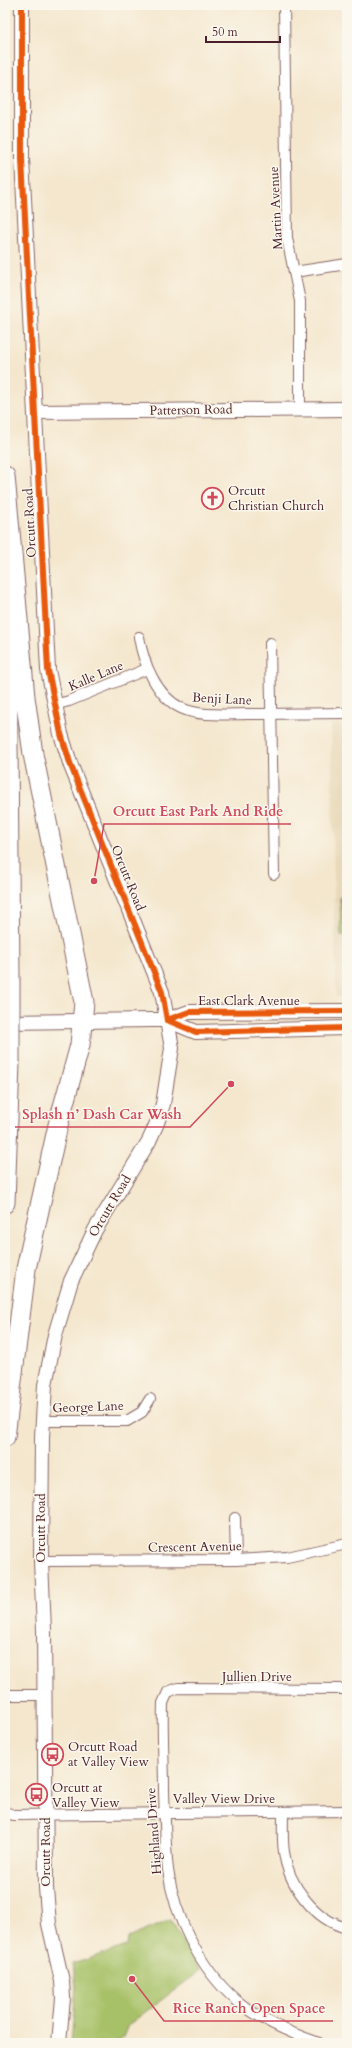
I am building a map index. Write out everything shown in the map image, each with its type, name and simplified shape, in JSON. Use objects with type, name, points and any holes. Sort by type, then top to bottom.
[{"type":"highway","points":[[5,476],[25,697],[33,754],[84,1002],[80,1045],[58,1125],[26,1269],[5,1437]]},
{"type":"highway","points":[[5,510],[10,979],[10,1063],[5,1203]]},
{"type":"street","name":"Orcutt Road","points":[[22,5],[22,159],[48,670],[54,705],[71,766],[162,992],[172,1048],[162,1104],[157,1122],[149,1141],[95,1230],[71,1281],[61,1310],[49,1359],[42,1421],[41,1561],[45,1695],[47,1908],[62,1981],[63,2004],[59,2043]]},
{"type":"street","name":"Martin Avenue","points":[[284,5],[287,238],[300,301],[300,409]]},
{"type":"street","points":[[294,272],[347,264]]},
{"type":"street","name":"Patterson Road","points":[[36,412],[347,409]]},
{"type":"street","name":"Benji Lane","points":[[140,637],[141,650],[147,669],[160,689],[172,703],[189,712],[218,714],[347,713]]},
{"type":"street","points":[[270,643],[274,874]]},
{"type":"street","name":"Kalle Lane","points":[[54,705],[69,701],[147,669]]},
{"type":"street","name":"East Clark Avenue","points":[[5,1022],[167,1020],[189,1012],[347,1011]]},
{"type":"street","name":"East Clark Avenue","points":[[167,1020],[196,1032],[347,1028]]},
{"type":"street","name":"George Lane","points":[[42,1421],[127,1421],[142,1412],[150,1399]]},
{"type":"street","points":[[235,1518],[236,1560]]},
{"type":"street","name":"Crescent Avenue","points":[[41,1561],[236,1560],[287,1557],[347,1544]]},
{"type":"street","name":"Jullien Drive","points":[[168,1692],[178,1688],[347,1689]]},
{"type":"street","name":"Highland Drive","points":[[168,1692],[163,1703],[162,1714],[168,1871],[176,1901],[187,1932],[204,1962],[214,1976],[235,1999],[255,2014],[299,2036],[319,2043]]},
{"type":"street","points":[[5,1695],[45,1695]]},
{"type":"street","name":"Valley View Drive","points":[[5,1812],[14,1814],[347,1812]]},
{"type":"street","points":[[283,1812],[284,1852],[295,1885],[309,1905],[324,1917],[347,1928]]},
{"type":"shaded area","points":[[331,724],[347,724],[347,998],[336,997]]},
{"type":"green space","points":[[340,897],[347,897],[347,935],[341,935]]},
{"type":"green space","points":[[171,1920],[200,1971],[128,2025],[123,2037],[115,2043],[71,2043],[76,1987],[73,1964],[127,1946],[128,1938]]},
{"type":"cycle path","points":[[22,5],[22,159],[48,670],[61,734],[71,766],[162,992],[167,1020]]},
{"type":"cycle path","points":[[167,1020],[189,1012],[347,1011]]},
{"type":"cycle path","points":[[167,1020],[196,1032],[347,1028]]},
{"type":"place","name":"Orcutt Christian Church","points":[[212,498]]},
{"type":"place","name":"Orcutt East Park And Ride","points":[[94,881]]},
{"type":"place","name":"Splash n’ Dash Car Wash","points":[[231,1084]]},
{"type":"place","name":"Orcutt Road at Valley View","points":[[52,1754]]},
{"type":"place","name":"Orcutt at Valley View","points":[[36,1795]]},
{"type":"place","name":"Rice Ranch Open Space","points":[[132,1979]]}]
